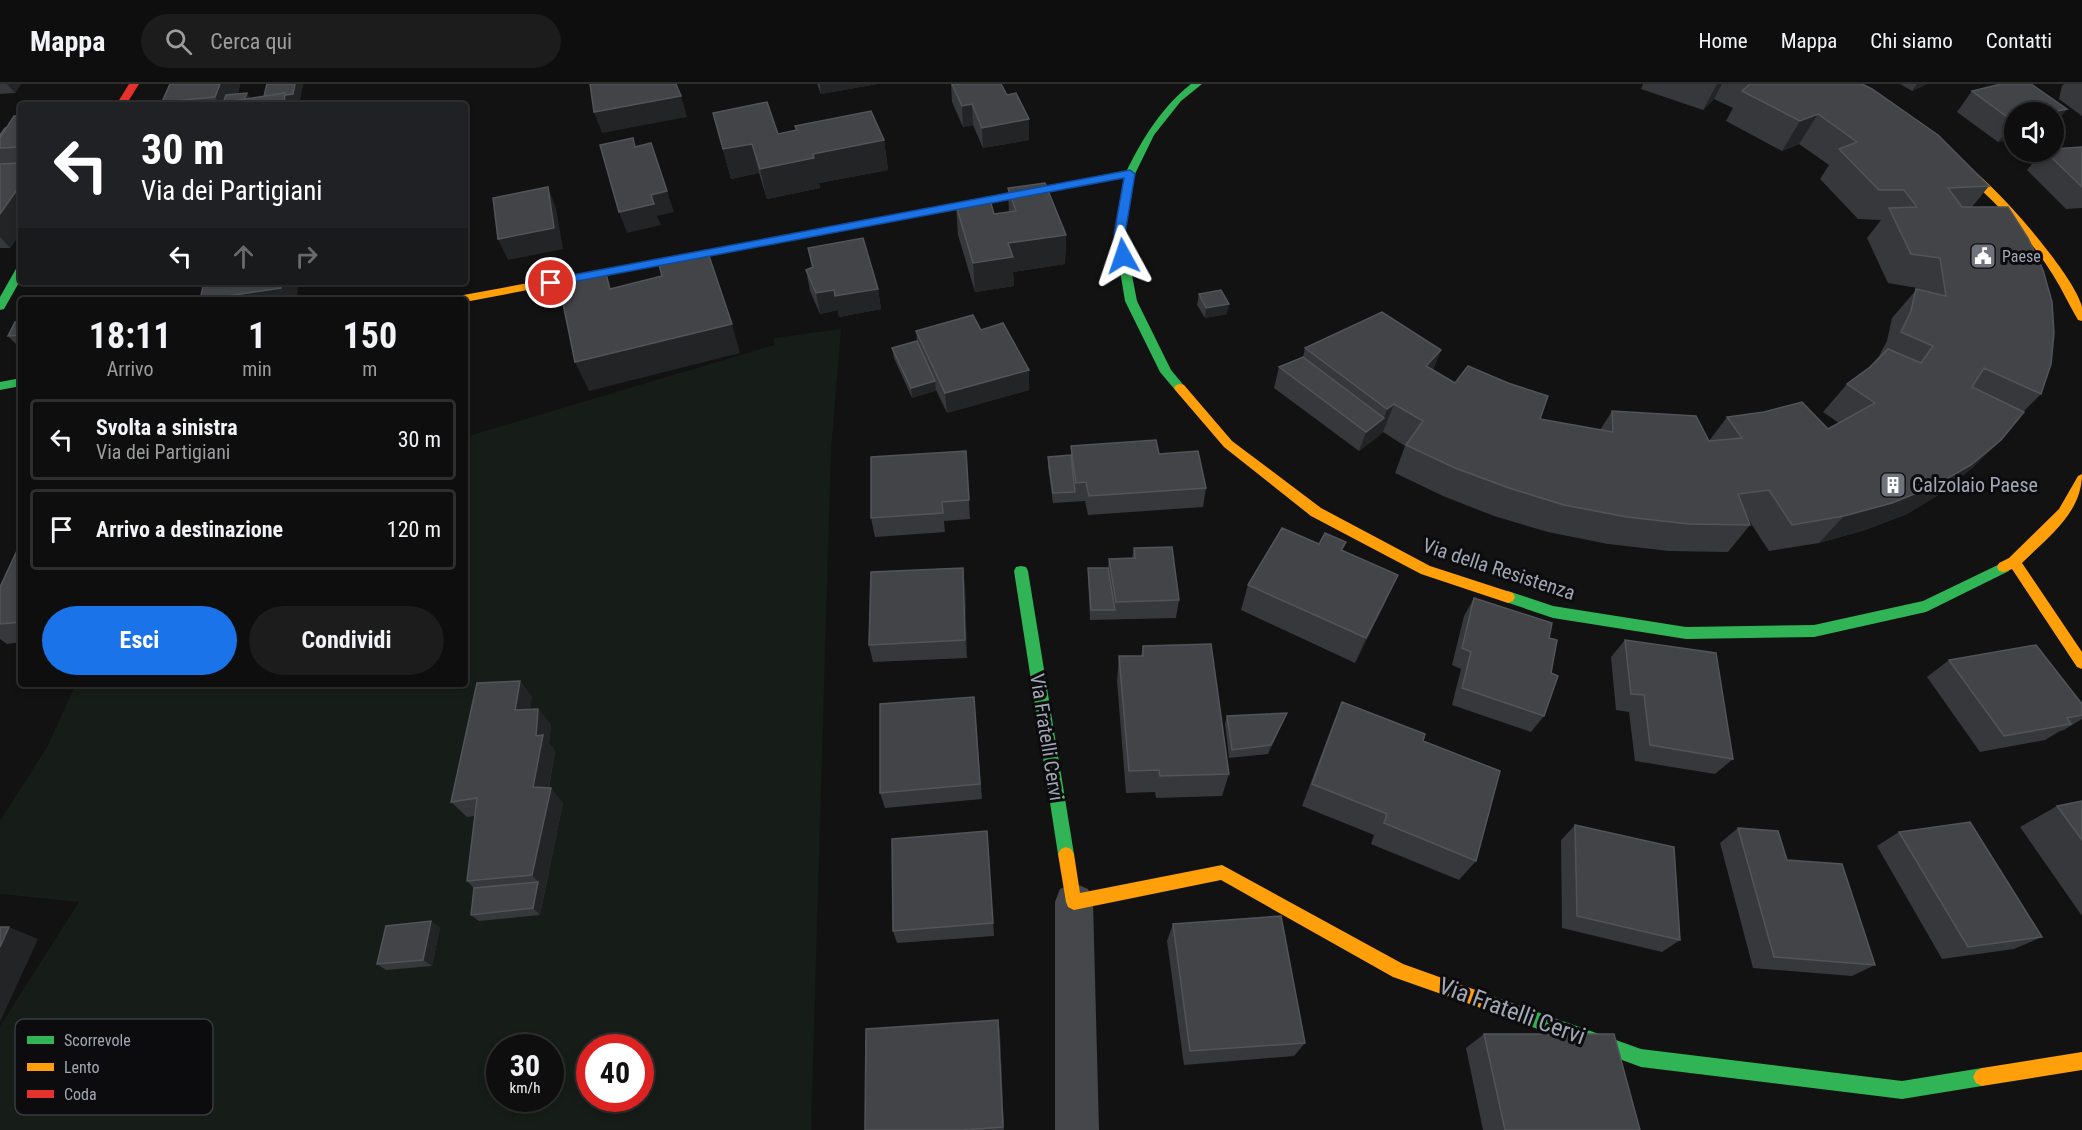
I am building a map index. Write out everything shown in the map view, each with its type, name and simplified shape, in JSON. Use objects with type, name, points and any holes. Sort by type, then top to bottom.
[{"type":"street","points":[[123,102],[134,84]]},
{"type":"street","name":"Via della Resistenza","points":[[1197,84],[1178,99],[1150,134],[1130,174],[1119,234],[1131,301],[1166,372],[1228,444],[1316,512],[1426,570],[1553,612],[1686,633],[1814,631],[1926,606],[2014,562],[2064,513],[2082,479]]},
{"type":"street","points":[[1944,152],[1977,177],[2027,227],[2066,282],[2082,317]]},
{"type":"street","points":[[468,298],[1130,174]]},
{"type":"street","points":[[0,306],[12,275]]},
{"type":"street","points":[[0,386],[18,383]]},
{"type":"street","points":[[2014,562],[2082,663]]},
{"type":"street","name":"Via Fratelli Cervi","points":[[1021,571],[1074,902],[1077,1130]]},
{"type":"street","name":"Via Fratelli Cervi","points":[[1074,902],[1222,872],[1399,971],[1641,1058],[1902,1090],[2082,1060]]},
{"type":"shaded area","points":[[841,329],[831,451],[811,1130],[0,1130],[0,1026],[79,902],[0,894],[0,821],[47,747],[75,687],[468,687],[468,436],[774,345],[774,338]]},
{"type":"building","points":[[170,84],[220,84],[215,97],[162,102]]},
{"type":"building","points":[[267,84],[295,84],[293,94],[264,96]]},
{"type":"building","points":[[590,84],[676,84],[681,96],[594,112]]},
{"type":"building","points":[[952,84],[1001,84],[1007,95],[1016,93],[1029,119],[982,128],[972,104],[962,106]]},
{"type":"building","points":[[1750,84],[1862,84],[1872,89],[1938,135],[1989,186],[1948,188],[1962,207],[2008,207],[2028,238],[2043,270],[2052,302],[2054,333],[2051,364],[2041,394],[1984,368],[1972,387],[2024,412],[2001,440],[1971,465],[1934,486],[1892,503],[1844,516],[1792,525],[1769,490],[1738,494],[1750,525],[1689,524],[1627,517],[1564,505],[1509,488],[1455,468],[1406,445],[1423,421],[1394,404],[1387,409],[1305,348],[1382,312],[1441,350],[1426,366],[1455,383],[1468,366],[1508,383],[1548,396],[1540,419],[1613,432],[1612,411],[1696,416],[1709,441],[1742,438],[1727,417],[1764,412],[1802,402],[1828,429],[1875,403],[1847,384],[1870,367],[1888,349],[1921,363],[1933,346],[1901,332],[1911,311],[1916,289],[1946,296],[1940,258],[1911,254],[1889,208],[1917,207],[1904,190],[1879,190],[1839,149],[1857,142],[1818,114],[1800,121],[1742,91]]},
{"type":"building","points":[[2001,84],[2031,84],[2057,102],[2004,102],[2004,115],[1972,91]]},
{"type":"building","points":[[247,93],[244,100],[223,102],[226,95]]},
{"type":"building","points":[[285,93],[284,102],[227,102]]},
{"type":"building","points":[[767,102],[778,134],[797,130],[795,126],[871,111],[884,140],[813,154],[814,158],[760,169],[752,144],[723,149],[713,113]]},
{"type":"building","points":[[14,116],[18,116],[18,147],[0,148],[0,138]]},
{"type":"building","points":[[633,138],[635,147],[651,143],[667,191],[651,195],[654,204],[619,212],[600,145]]},
{"type":"building","points":[[2082,147],[2082,187],[2056,162],[2064,162],[2064,148]]},
{"type":"building","points":[[18,163],[18,188],[0,214],[0,164]]},
{"type":"building","points":[[1045,183],[1066,235],[1008,243],[1013,257],[973,263],[956,205],[990,200],[994,214],[1016,211],[1008,188]]},
{"type":"building","points":[[548,187],[554,228],[498,239],[493,198]]},
{"type":"building","points":[[863,238],[878,289],[835,296],[834,290],[816,293],[806,270],[813,267],[808,248]]},
{"type":"building","points":[[707,250],[732,324],[575,362],[559,284],[606,274],[610,289],[662,276],[658,261]]},
{"type":"building","points":[[203,285],[282,285],[281,288],[220,297],[201,297]]},
{"type":"building","points":[[1221,290],[1229,304],[1206,308],[1199,294]]},
{"type":"building","points":[[973,315],[981,330],[1003,323],[1029,370],[945,393],[916,331]]},
{"type":"building","points":[[15,322],[18,322],[18,335],[8,336]]},
{"type":"building","points":[[917,341],[935,381],[911,388],[892,348]]},
{"type":"building","points":[[1303,357],[1384,418],[1366,432],[1279,367]]},
{"type":"building","points":[[1156,440],[1159,454],[1198,451],[1206,488],[1089,496],[1086,482],[1076,483],[1071,446]]},
{"type":"building","points":[[966,451],[969,500],[942,502],[943,513],[871,518],[871,457]]},
{"type":"building","points":[[1071,455],[1075,492],[1053,493],[1048,457]]},
{"type":"building","points":[[1282,528],[1319,544],[1325,533],[1346,542],[1341,550],[1398,575],[1366,638],[1248,585]]},
{"type":"building","points":[[1172,547],[1179,600],[1116,602],[1109,559],[1135,558],[1134,548]]},
{"type":"building","points":[[18,548],[18,622],[0,624],[0,587]]},
{"type":"building","points":[[963,568],[965,640],[869,645],[871,572]]},
{"type":"building","points":[[1088,568],[1108,568],[1115,610],[1091,610]]},
{"type":"building","points":[[1474,598],[1552,623],[1549,638],[1557,640],[1551,673],[1558,676],[1544,716],[1462,688],[1471,652],[1462,648]]},
{"type":"building","points":[[1625,640],[1716,653],[1733,759],[1650,745],[1644,695],[1631,694]]},
{"type":"building","points":[[1211,644],[1229,774],[1160,776],[1159,770],[1129,771],[1119,656],[1143,656],[1143,646]]},
{"type":"building","points":[[2036,645],[2082,704],[2082,715],[2067,718],[2071,724],[2004,736],[1949,660]]},
{"type":"building","points":[[520,681],[515,710],[538,709],[536,736],[543,735],[533,787],[551,788],[532,875],[467,881],[477,798],[451,802],[477,683]]},
{"type":"building","points":[[974,697],[980,784],[880,793],[880,704]]},
{"type":"building","points":[[1342,702],[1425,734],[1423,741],[1500,771],[1476,861],[1384,823],[1387,814],[1312,784]]},
{"type":"building","points":[[1287,713],[1271,745],[1232,750],[1227,716]]},
{"type":"building","points":[[2082,801],[2082,840],[2057,806]]},
{"type":"building","points":[[1970,822],[2042,937],[1968,947],[1899,832]]},
{"type":"building","points":[[1575,825],[1674,847],[1680,940],[1577,916]]},
{"type":"building","points":[[1738,828],[1778,831],[1787,860],[1842,864],[1875,965],[1774,957]]},
{"type":"building","points":[[987,831],[993,923],[893,931],[892,839]]},
{"type":"building","points":[[538,882],[533,908],[471,915],[474,888]]},
{"type":"building","points":[[1281,916],[1305,1043],[1190,1051],[1173,924]]},
{"type":"building","points":[[431,921],[423,960],[377,964],[386,926]]},
{"type":"building","points":[[0,927],[9,927],[0,947]]},
{"type":"building","points":[[998,1020],[1003,1127],[962,1130],[865,1130],[866,1029]]},
{"type":"building","points":[[1484,1034],[1614,1034],[1640,1130],[1505,1130]]},
{"type":"traffic: fast","points":[[1180,388],[1166,372],[1131,301],[1119,234],[1130,174],[1150,134],[1178,99],[1197,84]]},
{"type":"traffic: fast","points":[[804,235],[1130,174]]},
{"type":"traffic: fast","points":[[0,306],[18,275]]},
{"type":"traffic: fast","points":[[0,386],[18,383]]},
{"type":"traffic: fast","points":[[1508,597],[1553,612],[1686,633],[1814,631],[1926,606],[2004,567]]},
{"type":"traffic: fast","points":[[1021,571],[1066,854]]},
{"type":"traffic: fast","points":[[1484,1001],[1641,1058],[1902,1090],[1982,1077]]},
{"type":"traffic: slow","points":[[1952,159],[1992,193],[2026,230],[2042,250],[2082,317]]},
{"type":"traffic: slow","points":[[468,298],[804,235]]},
{"type":"traffic: slow","points":[[1180,388],[1228,444],[1316,512],[1426,570],[1508,597]]},
{"type":"traffic: slow","points":[[2004,567],[2014,562],[2064,513],[2082,479]]},
{"type":"traffic: slow","points":[[2014,562],[2082,663]]},
{"type":"traffic: slow","points":[[1066,854],[1074,902],[1222,872],[1399,971],[1484,1001]]},
{"type":"traffic: slow","points":[[1982,1077],[2082,1061]]},
{"type":"traffic: jam","points":[[123,102],[134,84]]},
{"type":"place","name":"Paese","points":[[1983,256]]},
{"type":"place","name":"Calzolaio Paese","points":[[1893,485]]},
{"type":"route","points":[[551,283],[1130,174],[1119,234],[1123,256]]}]
